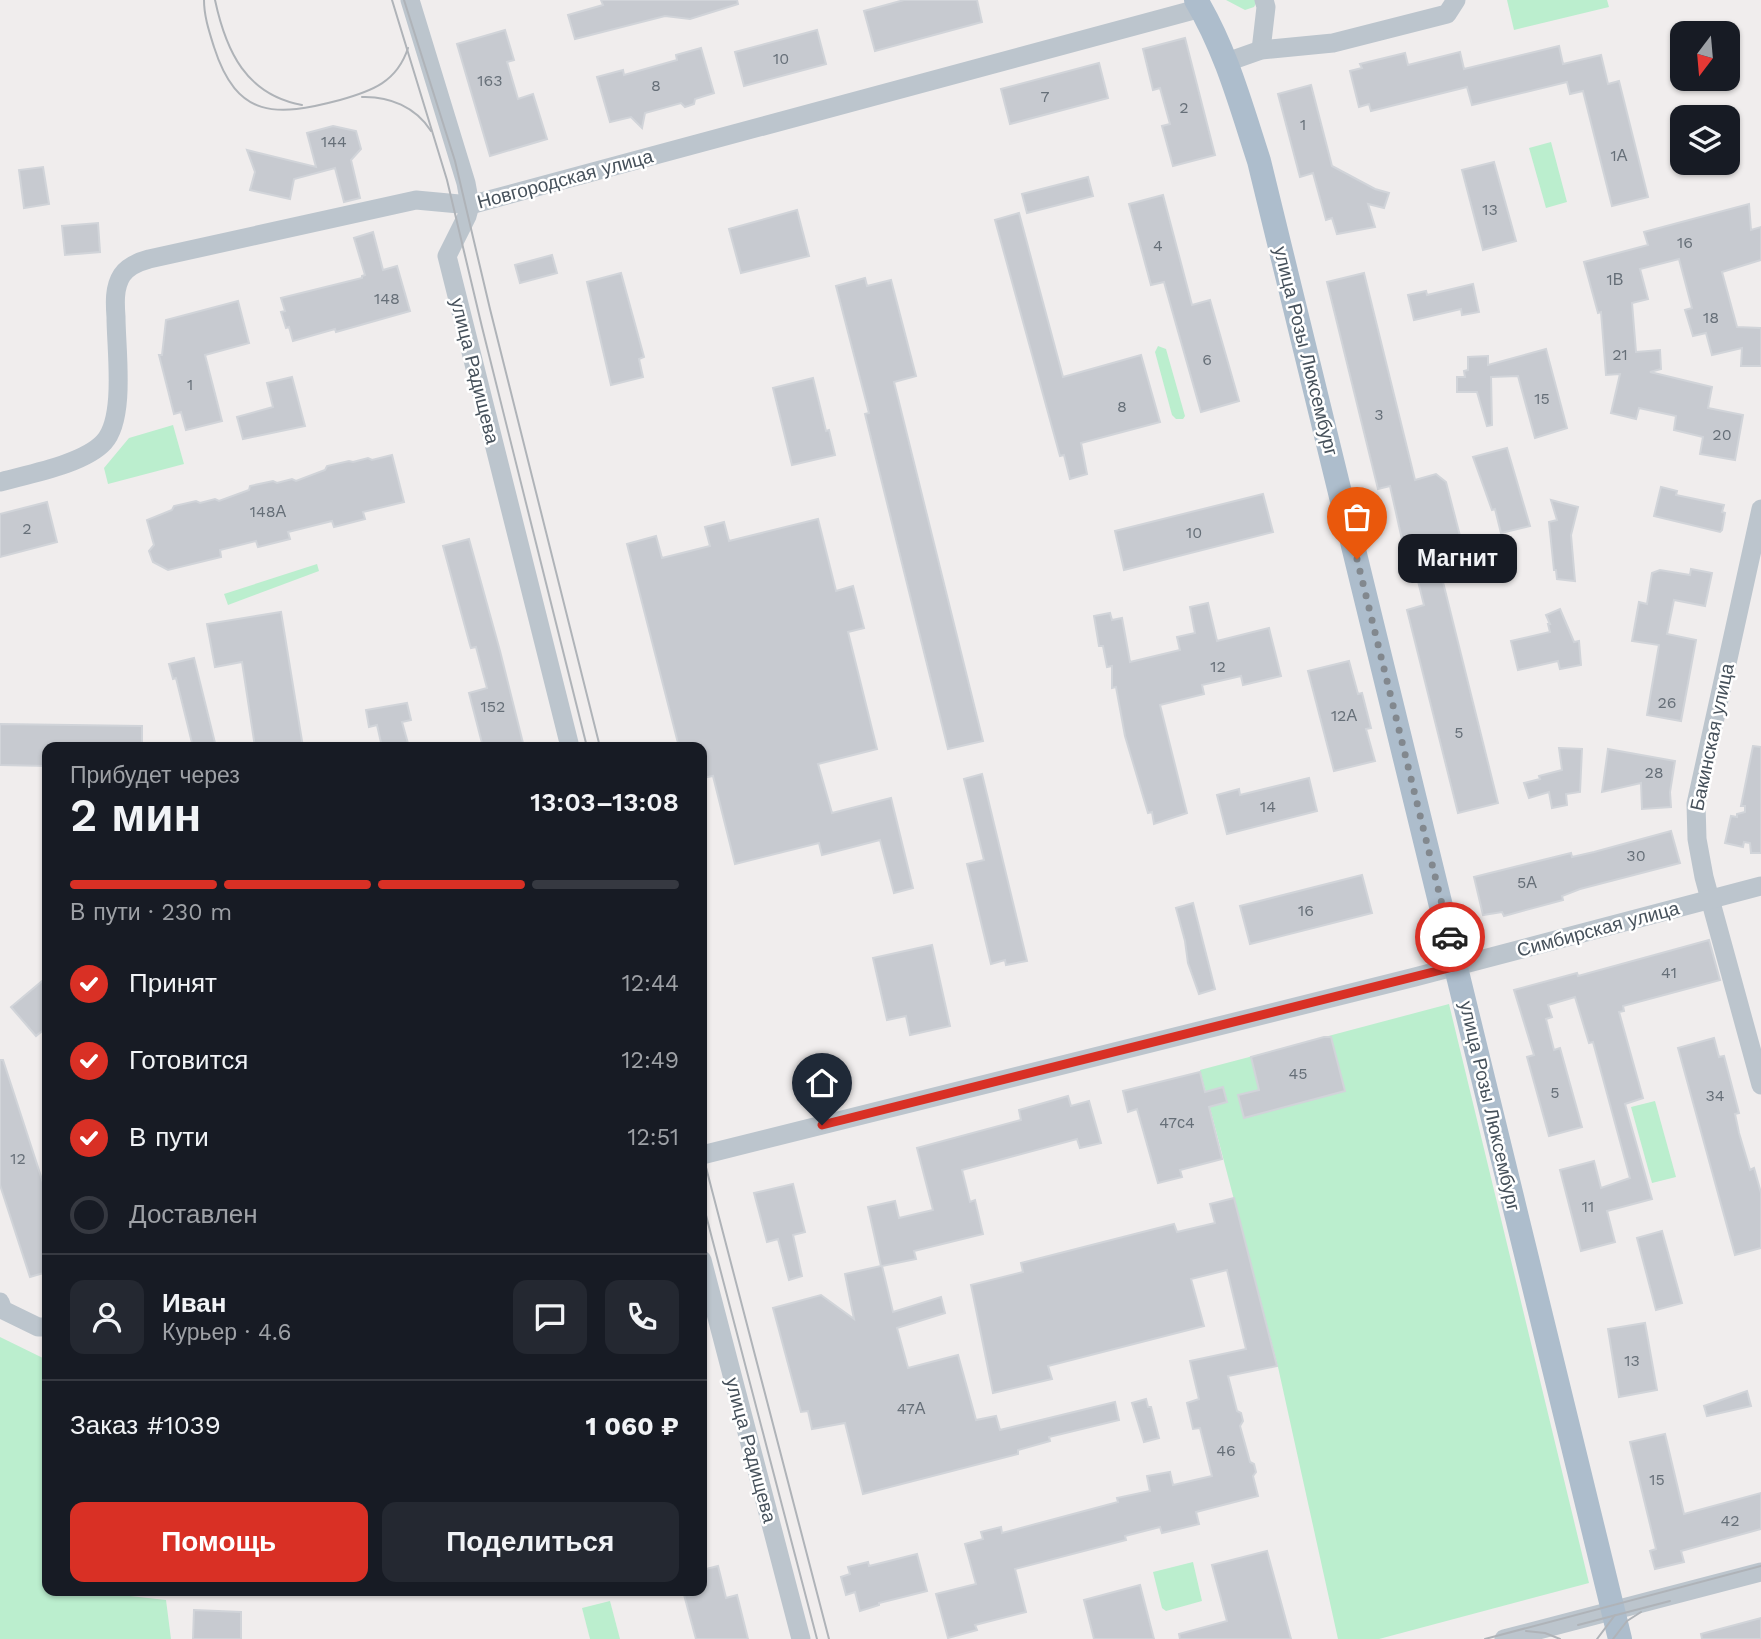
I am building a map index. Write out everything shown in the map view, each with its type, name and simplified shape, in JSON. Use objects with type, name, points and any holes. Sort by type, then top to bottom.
[{"type":"main road","name":"улица Розы Люксембург","points":[[1198,4],[1227,62],[1259,161],[1620,1639]]},
{"type":"street","points":[[410,0],[466,183],[470,205]]},
{"type":"street","points":[[1261,50],[1266,7],[1264,0]]},
{"type":"street","points":[[1227,62],[1261,50],[1332,43],[1447,14],[1456,0]]},
{"type":"street","name":"Новгородская улица","points":[[0,482],[86,455],[104,442],[113,427],[116,408],[116,292],[123,274],[134,264],[416,200],[470,205],[1198,4]]},
{"type":"street","name":"улица Радищева","points":[[470,205],[447,256],[569,742]]},
{"type":"street","name":"Бакинская улица","points":[[1761,509],[1696,804],[1696,839],[1710,899],[1756,1047],[1761,1085]]},
{"type":"street","name":"Симбирская улица","points":[[707,1154],[1457,966],[1761,886]]},
{"type":"street","name":"улица Радищева","points":[[707,1279],[801,1639]]},
{"type":"street","points":[[0,1302],[3,1310],[42,1327]]},
{"type":"street","points":[[1504,1639],[1761,1572]]},
{"type":"green space","points":[[1226,0],[1258,0],[1254,7],[1245,10]]},
{"type":"green space","points":[[1507,0],[1607,0],[1609,7],[1514,30]]},
{"type":"green space","points":[[1551,142],[1567,202],[1546,208],[1529,148]]},
{"type":"green space","points":[[1158,346],[1166,349],[1185,416],[1183,419],[1176,419],[1172,415],[1155,352]]},
{"type":"green space","points":[[173,425],[184,464],[108,484],[104,468],[129,438]]},
{"type":"green space","points":[[317,564],[319,571],[228,605],[224,594]]},
{"type":"green space","points":[[1449,1004],[1589,1583],[1379,1639],[1338,1639],[1278,1367],[1200,1070]]},
{"type":"green space","points":[[1655,1101],[1676,1177],[1652,1183],[1631,1107]]},
{"type":"green space","points":[[0,1337],[42,1358],[42,1596],[130,1596],[166,1600],[171,1639],[0,1639]]},
{"type":"green space","points":[[1193,1562],[1202,1601],[1166,1611],[1162,1608],[1153,1572]]},
{"type":"green space","points":[[610,1601],[620,1639],[590,1639],[582,1608]]},
{"type":"building","points":[[601,0],[737,0],[738,4],[690,19],[665,16],[575,39],[568,15],[603,5]]},
{"type":"building","points":[[904,0],[977,0],[982,22],[875,51],[864,11]]},
{"type":"building","points":[[505,30],[514,60],[507,62],[518,99],[533,94],[547,139],[490,156],[457,44]]},
{"type":"building","points":[[817,30],[826,64],[744,86],[735,52]]},
{"type":"building","points":[[1185,38],[1215,155],[1173,166],[1162,126],[1170,124],[1160,88],[1153,90],[1143,49]]},
{"type":"building","points":[[1559,46],[1563,64],[1601,55],[1608,84],[1619,81],[1648,197],[1612,206],[1583,91],[1570,94],[1567,82],[1472,105],[1467,87],[1371,111],[1369,104],[1359,107],[1350,71],[1362,68],[1360,64],[1405,53],[1408,65],[1460,52],[1464,69]]},
{"type":"building","points":[[701,48],[714,93],[695,99],[694,104],[685,107],[681,103],[645,113],[642,128],[631,117],[610,122],[597,77],[623,70],[624,75],[677,60],[676,55]]},
{"type":"building","points":[[1099,63],[1108,98],[1010,124],[1001,89]]},
{"type":"building","points":[[1311,85],[1332,166],[1375,189],[1389,193],[1384,208],[1368,204],[1375,227],[1337,234],[1332,218],[1326,220],[1313,173],[1300,177],[1278,94]]},
{"type":"building","points":[[333,126],[356,131],[361,149],[351,160],[360,198],[344,202],[335,168],[294,179],[290,199],[250,190],[255,172],[247,150],[316,167],[307,133]]},
{"type":"building","points":[[1494,162],[1516,241],[1483,250],[1462,170]]},
{"type":"building","points":[[43,167],[49,204],[24,208],[19,170]]},
{"type":"building","points":[[1088,177],[1093,196],[1027,213],[1022,194]]},
{"type":"building","points":[[1163,195],[1192,305],[1210,300],[1239,401],[1201,412],[1164,282],[1151,285],[1129,204]]},
{"type":"building","points":[[1749,204],[1751,230],[1761,227],[1761,260],[1722,272],[1737,327],[1761,328],[1761,366],[1741,366],[1742,348],[1712,355],[1706,333],[1693,336],[1685,310],[1692,308],[1679,259],[1640,269],[1648,299],[1632,303],[1636,352],[1660,350],[1661,369],[1650,372],[1712,387],[1708,408],[1743,415],[1735,460],[1700,454],[1703,437],[1674,430],[1676,416],[1639,408],[1636,419],[1611,413],[1620,374],[1606,375],[1601,312],[1598,313],[1584,262],[1648,245],[1644,232]]},
{"type":"building","points":[[797,210],[809,256],[741,273],[729,229]]},
{"type":"building","points":[[1019,213],[1063,377],[1141,355],[1160,422],[1081,443],[1087,474],[1070,479],[1064,455],[1060,456],[995,220]]},
{"type":"building","points":[[98,223],[100,252],[65,255],[62,226]]},
{"type":"building","points":[[373,232],[383,270],[397,266],[410,311],[293,341],[281,312],[285,311],[281,298],[362,278],[365,275],[354,238]]},
{"type":"building","points":[[552,255],[557,273],[520,283],[515,265]]},
{"type":"building","points":[[621,273],[644,357],[639,359],[643,377],[611,385],[587,282]]},
{"type":"building","points":[[1364,273],[1415,480],[1436,474],[1446,482],[1466,559],[1461,560],[1463,569],[1441,574],[1498,803],[1458,813],[1407,610],[1424,605],[1416,573],[1412,573],[1405,553],[1390,486],[1378,489],[1327,282]]},
{"type":"building","points":[[865,278],[867,286],[891,280],[916,376],[894,382],[983,741],[948,749],[865,414],[869,413],[836,286]]},
{"type":"building","points":[[1473,284],[1479,312],[1462,315],[1461,309],[1414,320],[1408,295],[1426,291],[1427,295]]},
{"type":"building","points":[[238,301],[249,343],[205,355],[222,421],[186,430],[181,412],[174,414],[159,355],[162,355],[166,320]]},
{"type":"building","points":[[1546,349],[1567,428],[1535,438],[1518,376],[1491,377],[1492,425],[1487,426],[1477,392],[1457,392],[1457,377],[1465,377],[1468,357],[1488,356],[1488,365]]},
{"type":"building","points":[[292,377],[305,426],[243,439],[237,417],[273,407],[267,383]]},
{"type":"building","points":[[813,378],[835,455],[792,465],[773,388]]},
{"type":"building","points":[[1507,448],[1530,526],[1501,533],[1495,509],[1492,510],[1473,457]]},
{"type":"building","points":[[392,455],[404,502],[363,512],[365,519],[334,527],[332,521],[288,532],[290,539],[258,547],[256,541],[220,550],[221,557],[168,570],[153,562],[149,551],[154,545],[147,520],[172,510],[174,506],[196,501],[219,501],[249,490],[250,486],[273,481],[296,481],[325,470],[327,466]]},
{"type":"building","points":[[1661,487],[1677,491],[1676,495],[1724,505],[1722,530],[1720,532],[1654,516]]},
{"type":"building","points":[[1263,494],[1273,532],[1124,570],[1115,531]]},
{"type":"building","points":[[1551,500],[1578,507],[1571,535],[1575,581],[1557,579],[1554,570],[1549,522],[1557,520]]},
{"type":"building","points":[[47,502],[57,542],[0,557],[0,514]]},
{"type":"building","points":[[818,519],[836,591],[853,586],[864,628],[848,632],[877,749],[818,764],[832,813],[891,798],[913,888],[894,893],[880,840],[822,855],[819,843],[735,864],[713,776],[707,777],[707,742],[678,742],[627,544],[656,536],[662,558],[710,546],[705,527],[724,522],[729,541]]},
{"type":"building","points":[[469,539],[523,742],[482,742],[469,693],[487,688],[476,647],[471,648],[470,645],[443,546]]},
{"type":"building","points":[[1691,569],[1712,573],[1705,606],[1674,600],[1667,634],[1696,640],[1681,721],[1647,715],[1659,645],[1632,641],[1639,602],[1647,604],[1652,573],[1660,570],[1690,575]]},
{"type":"building","points":[[1208,603],[1217,641],[1269,628],[1281,676],[1243,685],[1241,676],[1202,685],[1204,694],[1160,705],[1187,813],[1154,824],[1152,812],[1148,813],[1125,736],[1116,687],[1112,688],[1112,666],[1107,667],[1103,646],[1099,646],[1094,616],[1110,613],[1112,620],[1122,618],[1130,662],[1180,650],[1177,637],[1195,633],[1190,607]]},
{"type":"building","points":[[1560,609],[1574,642],[1579,641],[1581,665],[1560,669],[1558,661],[1518,670],[1511,641],[1550,632],[1546,615]]},
{"type":"building","points":[[281,612],[302,742],[254,742],[242,662],[215,667],[207,624]]},
{"type":"building","points":[[194,658],[215,742],[192,742],[176,678],[173,679],[169,664]]},
{"type":"building","points":[[1349,661],[1358,694],[1362,693],[1371,728],[1366,729],[1375,761],[1334,771],[1308,671]]},
{"type":"building","points":[[407,703],[411,720],[402,722],[408,742],[381,742],[377,725],[369,727],[366,710]]},
{"type":"building","points":[[0,724],[142,726],[142,742],[42,742],[42,766],[0,765]]},
{"type":"building","points":[[1753,746],[1761,747],[1761,853],[1751,853],[1750,843],[1744,842],[1743,847],[1725,843],[1731,816],[1737,817],[1737,814],[1745,812],[1745,806],[1741,806]]},
{"type":"building","points":[[1559,748],[1582,749],[1580,792],[1566,794],[1567,805],[1552,808],[1549,792],[1529,798],[1524,783],[1562,770]]},
{"type":"building","points":[[1608,749],[1675,761],[1670,792],[1671,807],[1642,809],[1641,783],[1602,792]]},
{"type":"building","points":[[982,774],[1027,961],[1006,965],[1005,960],[991,964],[967,864],[984,860],[964,779]]},
{"type":"building","points":[[1309,778],[1317,811],[1227,834],[1217,795],[1239,789],[1240,795]]},
{"type":"building","points":[[1671,831],[1680,863],[1580,889],[1562,896],[1563,900],[1504,916],[1502,912],[1483,915],[1474,877],[1571,853],[1572,857],[1594,852]]},
{"type":"building","points":[[1362,875],[1372,913],[1250,944],[1240,906]]},
{"type":"building","points":[[1193,903],[1215,989],[1199,994],[1188,963],[1176,908]]},
{"type":"building","points":[[1709,940],[1720,980],[1623,1006],[1624,1011],[1619,1012],[1643,1098],[1625,1104],[1652,1199],[1607,1211],[1615,1242],[1581,1251],[1560,1170],[1594,1161],[1601,1188],[1630,1178],[1593,1042],[1589,1043],[1575,997],[1548,1005],[1552,1017],[1546,1019],[1554,1050],[1560,1048],[1582,1127],[1549,1136],[1527,1057],[1534,1055],[1514,990],[1577,973],[1578,976]]},
{"type":"building","points":[[932,945],[950,1026],[910,1035],[906,1016],[887,1020],[873,958]]},
{"type":"building","points":[[42,981],[42,1031],[36,1036],[11,1007]]},
{"type":"building","points":[[1331,1037],[1345,1091],[1244,1118],[1238,1095],[1259,1090],[1251,1057]]},
{"type":"building","points":[[1714,1038],[1719,1057],[1724,1056],[1739,1113],[1735,1114],[1739,1133],[1750,1170],[1754,1168],[1761,1193],[1761,1248],[1735,1255],[1678,1048]]},
{"type":"building","points":[[0,1060],[3,1060],[42,1180],[42,1273],[30,1277],[0,1185]]},
{"type":"building","points":[[1200,1072],[1205,1092],[1223,1087],[1227,1102],[1209,1107],[1222,1159],[1180,1170],[1182,1177],[1158,1183],[1137,1109],[1128,1112],[1123,1091]]},
{"type":"building","points":[[1068,1096],[1071,1106],[1089,1101],[1101,1143],[1080,1148],[1077,1139],[962,1170],[970,1202],[975,1200],[983,1234],[914,1251],[916,1259],[882,1266],[893,1312],[941,1297],[945,1313],[897,1328],[908,1368],[958,1355],[976,1420],[996,1416],[1000,1430],[1115,1402],[1119,1420],[1049,1437],[1050,1441],[1018,1450],[1018,1454],[863,1494],[845,1423],[812,1429],[808,1411],[801,1412],[773,1308],[821,1295],[854,1319],[845,1274],[881,1266],[868,1207],[895,1201],[899,1218],[933,1210],[917,1148],[1021,1120],[1019,1110]]},
{"type":"building","points":[[793,1184],[805,1232],[793,1235],[802,1276],[789,1280],[778,1239],[767,1242],[754,1193]]},
{"type":"building","points":[[1234,1198],[1277,1366],[1228,1376],[1237,1411],[1241,1413],[1243,1421],[1240,1426],[1250,1462],[1254,1464],[1256,1472],[1253,1476],[1258,1496],[1196,1512],[1199,1524],[1162,1533],[1160,1527],[1125,1536],[1126,1540],[1015,1569],[1026,1612],[975,1625],[977,1630],[948,1638],[936,1594],[976,1584],[965,1544],[983,1539],[981,1532],[1001,1527],[1002,1533],[1118,1502],[1117,1498],[1150,1491],[1147,1476],[1170,1472],[1173,1485],[1212,1476],[1200,1428],[1193,1429],[1187,1403],[1199,1399],[1190,1361],[1246,1349],[1227,1270],[1191,1279],[1204,1326],[1048,1366],[1052,1379],[993,1393],[971,1285],[1023,1272],[1021,1263],[1174,1224],[1177,1232],[1215,1223],[1210,1204]]},
{"type":"building","points":[[1662,1231],[1682,1303],[1656,1310],[1637,1238]]},
{"type":"building","points":[[1645,1323],[1657,1390],[1619,1397],[1608,1329]]},
{"type":"building","points":[[1747,1391],[1751,1406],[1707,1416],[1704,1406]]},
{"type":"building","points":[[1146,1399],[1148,1407],[1151,1407],[1159,1438],[1144,1442],[1132,1403]]},
{"type":"building","points":[[1665,1434],[1684,1514],[1761,1493],[1761,1529],[1681,1551],[1684,1562],[1655,1569],[1650,1551],[1656,1549],[1630,1442]]},
{"type":"building","points":[[1267,1551],[1291,1639],[1180,1639],[1179,1634],[1227,1621],[1212,1565]]},
{"type":"building","points":[[917,1554],[927,1591],[879,1603],[860,1611],[855,1592],[846,1595],[841,1577],[850,1574],[848,1567],[868,1562],[869,1566]]},
{"type":"building","points":[[718,1566],[726,1598],[737,1595],[748,1639],[696,1639],[684,1596],[707,1596],[707,1569]]},
{"type":"building","points":[[1140,1585],[1154,1639],[1094,1639],[1084,1600]]},
{"type":"building","points":[[194,1610],[241,1612],[241,1639],[193,1639]]},
{"type":"building","points":[[1761,1618],[1761,1639],[1702,1639],[1701,1634]]},
{"type":"tram line","points":[[204,0],[209,29],[223,71],[234,88],[247,100],[262,107],[278,110],[317,106],[373,89],[397,69],[408,48]]},
{"type":"tram line","points":[[215,0],[225,37],[242,68],[266,92],[302,105]]},
{"type":"tram line","points":[[392,0],[447,180],[586,742]]},
{"type":"tram line","points":[[404,0],[455,161],[599,742]]},
{"type":"tram line","points":[[362,97],[392,101],[410,109],[431,131]]},
{"type":"tram line","points":[[707,1171],[829,1639]]},
{"type":"tram line","points":[[707,1219],[817,1639]]},
{"type":"tram line","points":[[1485,1639],[1761,1566]]},
{"type":"tram line","points":[[1578,1625],[1670,1601]]},
{"type":"tram line","points":[[1613,1639],[1627,1621],[1641,1612]]},
{"type":"tram line","points":[[1597,1639],[1615,1615]]},
{"type":"tram line","points":[[1526,1631],[1545,1633],[1560,1639]]},
{"type":"way so far","points":[[1357,559],[1450,937]]},
{"type":"place","name":"Магнит","points":[[1357,559]]},
{"type":"route","points":[[822,1125],[1457,966],[1450,937]]}]
